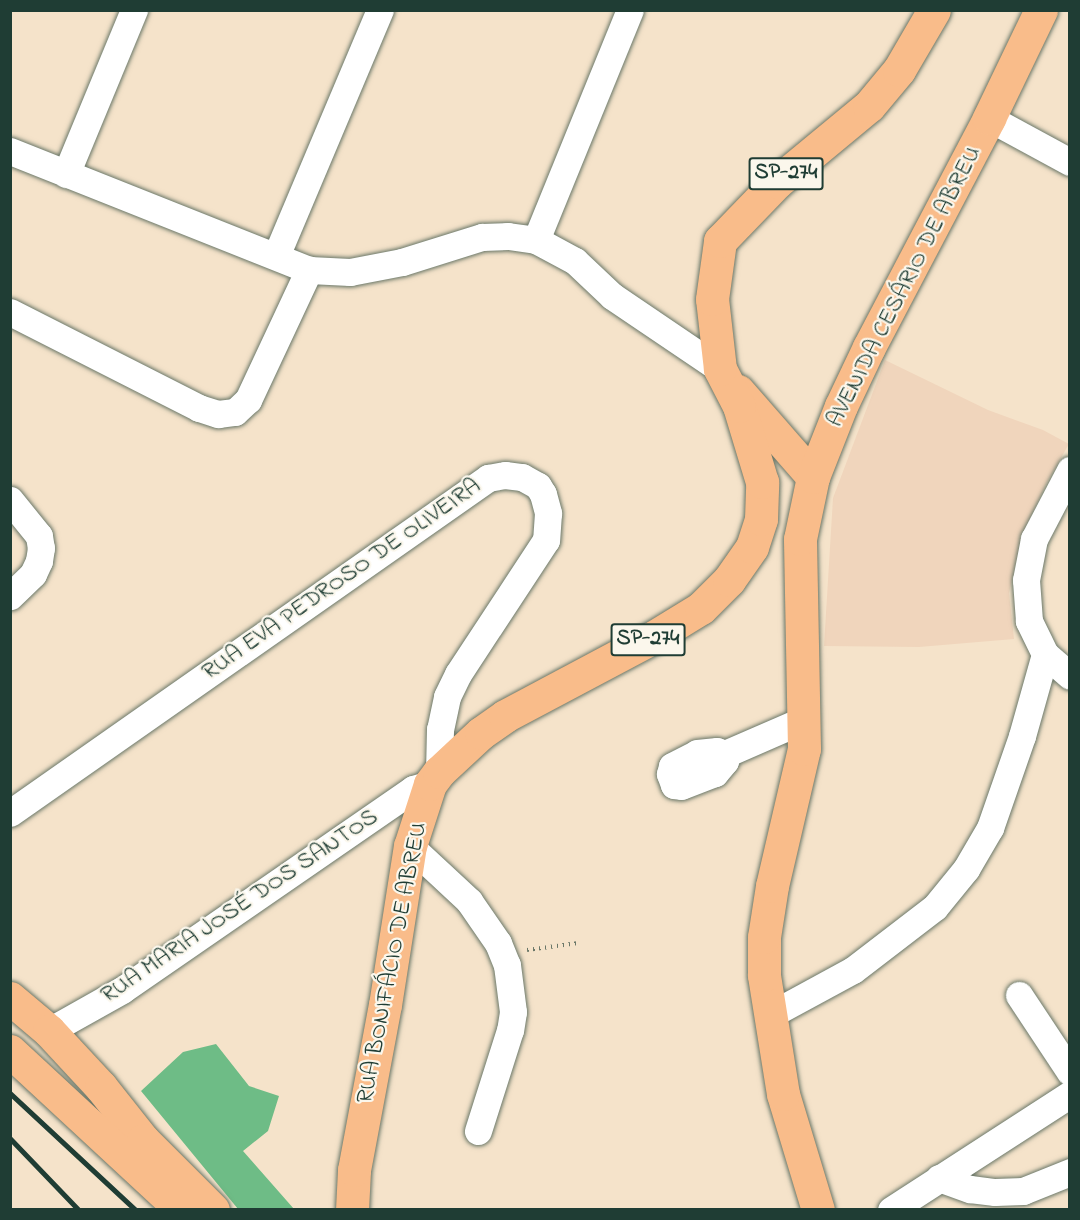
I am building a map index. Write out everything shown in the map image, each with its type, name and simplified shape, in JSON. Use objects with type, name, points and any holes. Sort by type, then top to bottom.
[{"type":"main road","name":"RUA BONIFÁCIO DE ABREU","points":[[352,1209],[354,1170],[385,1005],[410,846],[435,778],[481,733],[505,716],[652,638],[701,608],[729,580],[752,547],[761,519],[762,482],[739,406],[720,369],[712,299],[720,241],[777,182],[869,106],[899,70],[934,10]]},
{"type":"main road","name":"AVENIDA CESÁRIO DE ABREU","points":[[818,1209],[783,1094],[764,975],[764,938],[772,886],[804,749],[801,721],[800,539],[813,477],[869,347],[989,118],[1041,10]]},
{"type":"main road","points":[[720,369],[813,477]]},
{"type":"main road","points":[[10,998],[49,1031],[101,1087],[142,1140],[213,1209]]},
{"type":"main road","points":[[10,1051],[182,1209]]},
{"type":"street","points":[[66,174],[134,10]]},
{"type":"street","points":[[276,256],[380,10]]},
{"type":"street","points":[[536,240],[630,10]]},
{"type":"street","points":[[989,118],[1070,162]]},
{"type":"street","points":[[10,151],[309,270],[350,272],[402,262],[482,237],[508,236],[536,240],[575,261],[612,296],[720,369]]},
{"type":"street","points":[[10,312],[199,408],[218,414],[235,412],[248,400],[309,270]]},
{"type":"street","points":[[1070,470],[1034,539],[1026,580],[1029,621],[1045,654],[1070,676]]},
{"type":"street","name":"RUA EVA PEDROSO DE OLIVEIRA","points":[[10,813],[488,478],[505,474],[522,477],[538,486],[543,494],[548,513],[546,540],[458,674],[447,698],[440,729],[435,778]]},
{"type":"street","points":[[10,500],[39,536],[41,548],[39,561],[33,574],[10,596]]},
{"type":"street","points":[[770,1015],[853,970],[889,944],[935,907],[966,869],[990,828],[1022,736],[1045,654]]},
{"type":"street","points":[[725,754],[801,721]]},
{"type":"street","name":"RUA MARIA JOSÉ DOS SANTOS","points":[[49,1031],[122,990],[413,789],[435,778]]},
{"type":"street","points":[[410,846],[469,901],[498,943],[503,956],[511,993],[510,1030],[478,1131]]},
{"type":"street","points":[[1019,995],[1070,1072]]},
{"type":"street","points":[[891,1209],[1070,1094]]},
{"type":"street","points":[[939,1178],[970,1189],[995,1192],[1023,1191],[1070,1172]]},
{"type":"path","points":[[503,956],[539,947],[579,943]]},
{"type":"shaded area","points":[[885,360],[988,410],[1043,430],[1069,444],[1047,482],[1022,535],[1009,593],[1014,639],[919,647],[824,646],[833,498]]},
{"type":"green space","points":[[216,1044],[249,1086],[279,1096],[268,1131],[243,1151],[294,1209],[238,1209],[141,1091],[183,1052]]},
{"type":"railway","points":[[10,1093],[136,1210]]},
{"type":"railway","points":[[10,1138],[79,1210]]}]
